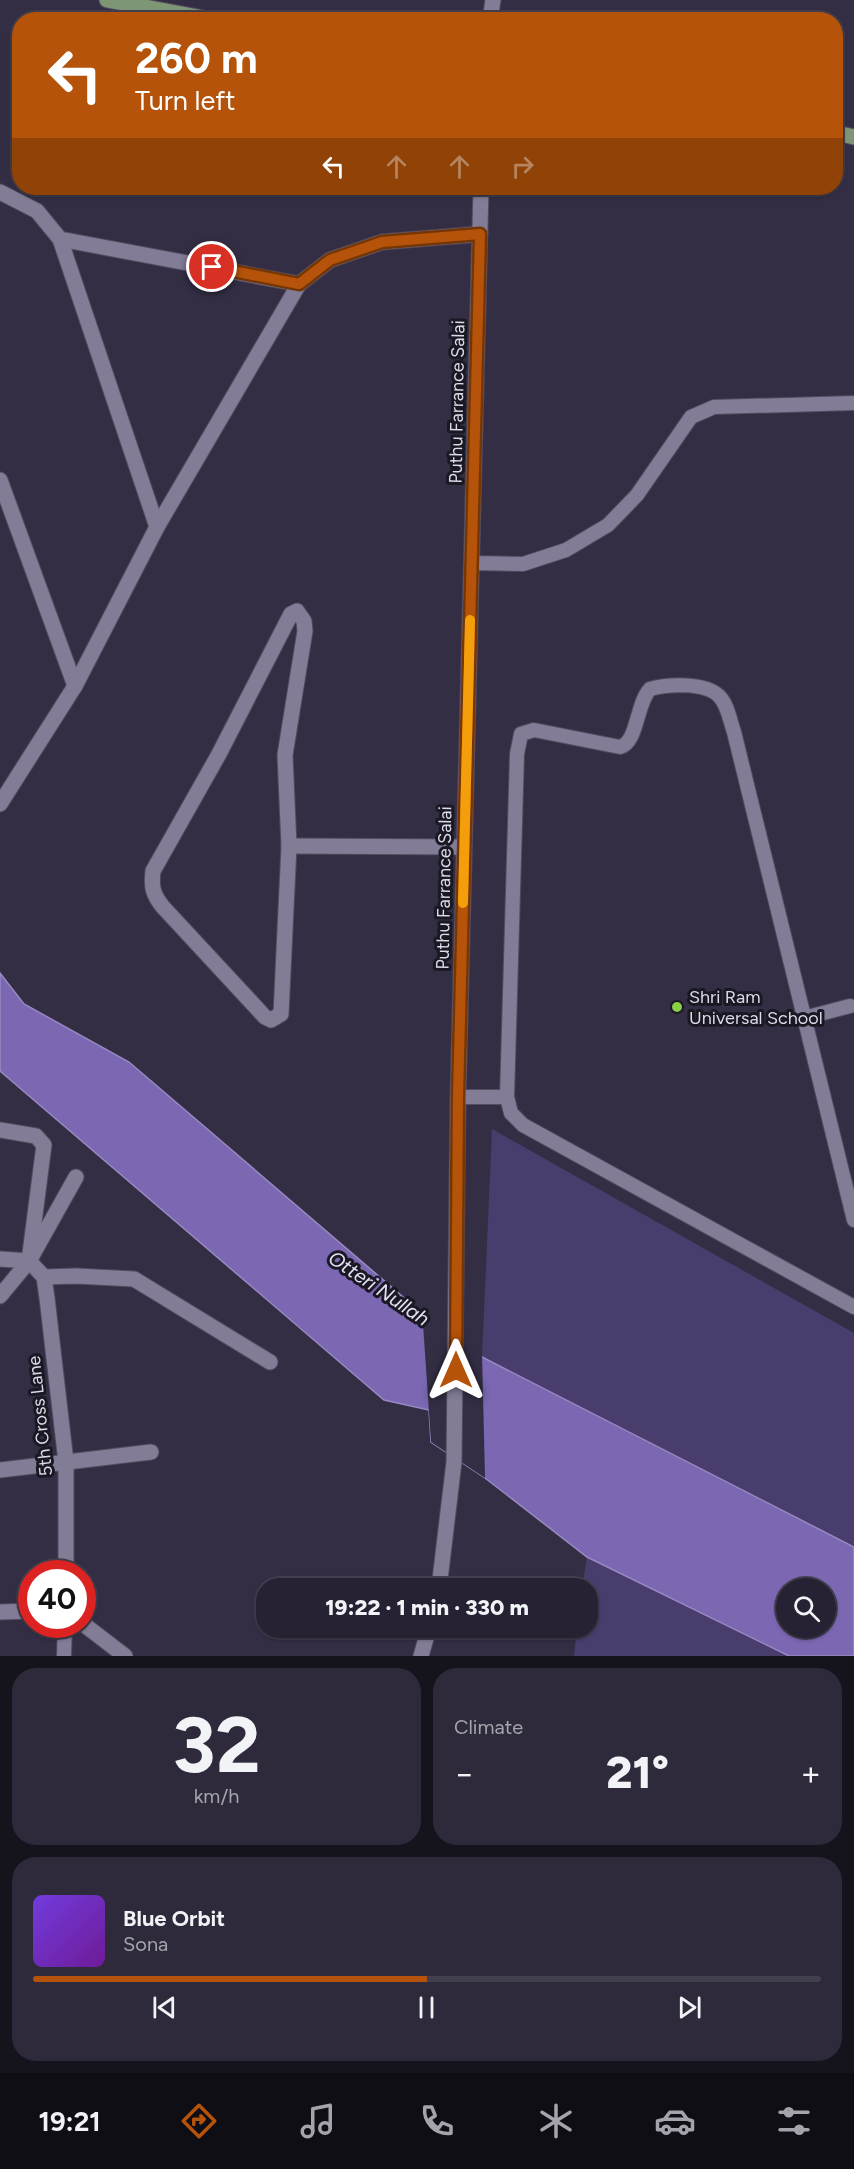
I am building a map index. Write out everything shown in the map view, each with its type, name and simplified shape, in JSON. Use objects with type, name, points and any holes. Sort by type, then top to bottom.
[{"type":"main road","points":[[107,0],[138,12]]},
{"type":"street","points":[[0,192],[38,211],[60,239],[157,527]]},
{"type":"street","name":"Puthu Farrance Salai","points":[[440,1578],[454,1462],[458,1097],[481,195]]},
{"type":"street","points":[[0,804],[75,687],[157,527],[299,284],[330,260],[382,242],[480,234]]},
{"type":"street","points":[[60,239],[299,284]]},
{"type":"street","points":[[0,480],[75,687]]},
{"type":"street","points":[[297,611],[304,621],[305,631],[285,755],[289,846],[281,1014],[271,1020],[265,1017],[163,907],[155,897],[152,885],[153,871],[219,754],[291,614],[297,611]]},
{"type":"street","points":[[289,846],[464,847]]},
{"type":"street","points":[[0,1130],[36,1136],[44,1145],[29,1261]]},
{"type":"street","points":[[0,1296],[29,1261],[76,1177]]},
{"type":"street","points":[[0,1259],[29,1261],[44,1277],[134,1279],[270,1362]]},
{"type":"street","name":"5th Cross Lane","points":[[44,1277],[66,1462],[66,1560]]},
{"type":"street","points":[[0,1470],[151,1452]]},
{"type":"street","points":[[0,1612],[18,1611]]},
{"type":"street","points":[[96,1634],[125,1656]]},
{"type":"street","points":[[421,1656],[426,1638]]},
{"type":"lane","points":[[472,563],[523,564],[566,550],[608,525],[637,495],[691,417],[714,407],[854,403]]},
{"type":"lane","points":[[854,1220],[727,710],[720,697],[713,692],[681,685],[661,685],[650,689],[644,696],[632,739],[627,746],[621,747],[534,730],[521,734],[518,739],[507,1097],[511,1113],[522,1125],[854,1307]]},
{"type":"lane","points":[[804,1018],[850,1006]]},
{"type":"lane","points":[[458,1097],[507,1097]]},
{"type":"lane","points":[[64,1656],[65,1638]]},
{"type":"shaded area","points":[[492,1129],[854,1333],[854,1547],[482,1357]]},
{"type":"shaded area","points":[[587,1557],[789,1656],[574,1656],[576,1638],[598,1638],[598,1578],[584,1578]]},
{"type":"water","name":"Otteri Nullah","points":[[0,973],[24,1004],[129,1062],[423,1314],[482,1357],[854,1547],[854,1656],[789,1656],[587,1557],[485,1478],[431,1442],[429,1410],[384,1400],[0,1071]]},
{"type":"pier","points":[[422,1309],[482,1353],[485,1478],[431,1442]]},
{"type":"slow traffic","points":[[463,903],[470,620]]},
{"type":"place","name":"Shri Ram Universal School","points":[[677,1007]]},
{"type":"route","points":[[212,267],[299,284],[330,260],[382,242],[480,234],[458,1097],[456,1370]]}]
